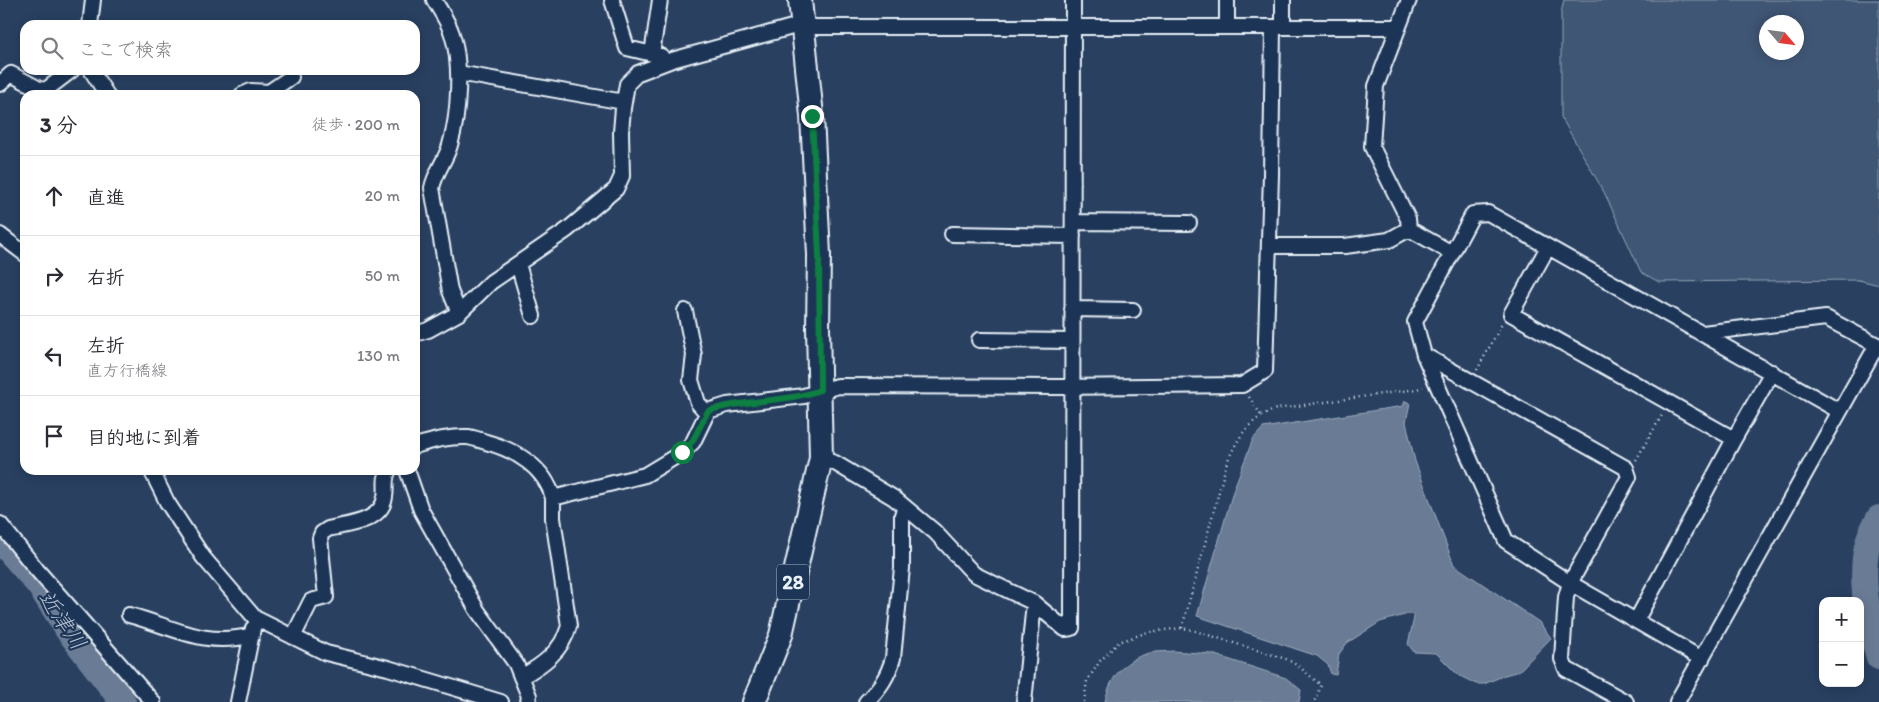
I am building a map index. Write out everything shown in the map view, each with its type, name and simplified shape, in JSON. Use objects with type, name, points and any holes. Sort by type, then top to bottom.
[{"type":"main road","name":"28","points":[[757,701],[781,635],[821,458],[819,245],[812,116],[800,0]]},
{"type":"street","points":[[91,20],[93,0]]},
{"type":"street","points":[[434,0],[452,32],[458,59],[456,121],[450,147],[434,176],[432,188],[450,291],[459,313]]},
{"type":"street","points":[[612,0],[627,48],[661,56],[665,62]]},
{"type":"street","points":[[652,54],[660,0]]},
{"type":"street","points":[[821,458],[835,463],[894,498],[935,532],[974,574],[1034,603],[1065,629],[1072,628],[1073,0]]},
{"type":"street","points":[[1227,0],[1227,27]]},
{"type":"street","points":[[553,498],[645,475],[682,452],[692,442],[708,411],[727,405],[804,396],[838,386],[1242,385],[1265,371],[1268,246],[1278,27],[1283,0]]},
{"type":"street","points":[[1409,0],[1376,86],[1372,147],[1408,219],[1409,229]]},
{"type":"street","points":[[420,332],[459,313],[491,282],[567,230],[616,188],[622,176],[621,132],[628,84],[638,73],[665,62],[803,24],[815,27],[1398,27]]},
{"type":"street","points":[[458,73],[624,102]]},
{"type":"street","points":[[0,84],[11,74],[41,90],[47,89],[65,75]]},
{"type":"street","points":[[93,75],[102,90]]},
{"type":"street","points":[[272,90],[291,77]]},
{"type":"street","points":[[1702,659],[1570,583],[1506,540],[1424,355],[1416,322],[1473,214],[1488,213],[1839,410]]},
{"type":"street","points":[[952,234],[1189,223]]},
{"type":"street","points":[[1268,246],[1346,246],[1389,240],[1409,229]]},
{"type":"street","points":[[1409,229],[1452,253]]},
{"type":"street","points":[[0,235],[20,250]]},
{"type":"street","points":[[1548,247],[1511,314],[1734,439]]},
{"type":"street","points":[[518,264],[533,316]]},
{"type":"street","points":[[1072,309],[1134,310]]},
{"type":"street","points":[[685,312],[694,355],[691,380],[698,403],[707,413]]},
{"type":"street","points":[[1677,702],[1878,343],[1826,318],[1702,333]]},
{"type":"street","points":[[979,340],[1072,340]]},
{"type":"street","points":[[1424,355],[1626,468],[1629,477],[1570,583],[1566,597],[1562,659],[1566,669],[1626,702]]},
{"type":"street","points":[[1636,620],[1772,372]]},
{"type":"street","points":[[420,445],[444,438],[468,437],[502,446],[520,455],[540,473],[550,486],[569,626],[566,637],[549,659],[540,667],[521,677]]},
{"type":"street","points":[[153,475],[166,502],[203,557],[255,618],[326,654],[388,668],[501,702]]},
{"type":"street","points":[[293,637],[310,601],[326,597],[320,538],[322,533],[328,529],[374,516],[384,503],[386,494],[384,480],[386,475]]},
{"type":"street","points":[[409,475],[421,510],[477,610],[516,664],[528,696],[528,702]]},
{"type":"street","points":[[866,702],[882,686],[893,658],[902,568],[902,515],[905,507]]},
{"type":"street","points":[[0,524],[49,584],[153,702]]},
{"type":"street","points":[[1024,702],[1034,603]]},
{"type":"street","points":[[129,615],[191,636],[211,640],[236,639],[252,635]]},
{"type":"street","points":[[238,702],[255,618]]},
{"type":"path","points":[[1471,381],[1504,320],[1511,314]]},
{"type":"path","points":[[1182,628],[1227,462],[1240,436],[1261,415],[1276,409],[1417,390],[1435,381]]},
{"type":"path","points":[[1242,385],[1261,415]]},
{"type":"path","points":[[1626,468],[1633,465],[1669,402]]},
{"type":"path","points":[[1084,702],[1087,682],[1100,661],[1119,642],[1148,632],[1182,628],[1286,659],[1297,665],[1321,685],[1314,702]]},
{"type":"shaded area","points":[[1564,0],[1879,0],[1879,285],[1859,280],[1659,282],[1641,272],[1604,192],[1561,117],[1561,13]]},
{"type":"shaded area","points":[[1405,401],[1410,403],[1406,422],[1415,461],[1454,565],[1539,622],[1551,638],[1519,671],[1484,684],[1476,684],[1458,675],[1436,653],[1414,652],[1408,644],[1413,615],[1408,614],[1380,622],[1347,643],[1339,654],[1336,675],[1331,674],[1328,665],[1317,656],[1197,616],[1234,488],[1253,439],[1263,428],[1403,406]]},
{"type":"shaded area","points":[[1173,651],[1212,654],[1286,678],[1301,690],[1299,702],[1105,702],[1110,686],[1118,672],[1130,661],[1149,653]]},
{"type":"waterway","points":[[1879,518],[1869,539],[1864,567],[1868,614],[1879,657]]},
{"type":"waterway","name":"近津川","points":[[0,540],[39,585],[66,624],[67,629],[123,702]]},
{"type":"route","points":[[682,452],[692,442],[708,411],[727,405],[804,396],[820,390],[818,328],[819,255],[812,116]]}]
